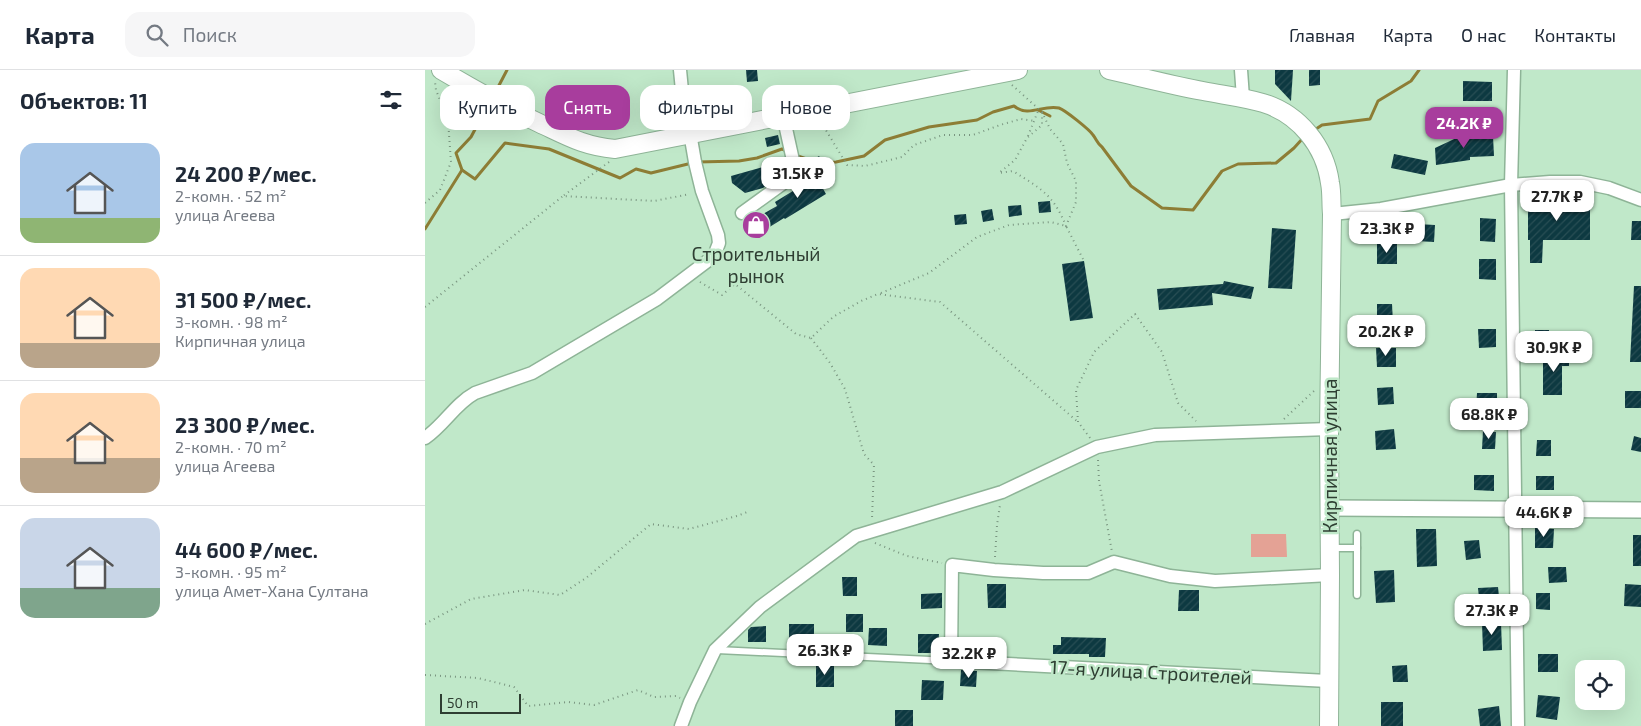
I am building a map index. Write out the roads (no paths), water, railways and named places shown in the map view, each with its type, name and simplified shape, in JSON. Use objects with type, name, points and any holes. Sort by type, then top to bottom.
[{"type":"main road","name":"Кирпичная улица","points":[[1109,70],[1243,98],[1280,110],[1309,133],[1325,161],[1330,183],[1332,214],[1329,377],[1329,726]]},
{"type":"main road","points":[[850,103],[1012,71]]},
{"type":"main road","points":[[437,73],[569,138],[596,147],[615,149],[762,119]]},
{"type":"street","points":[[425,438],[435,431],[467,397],[475,392],[532,373],[657,299],[714,256],[719,243],[718,235],[702,191],[695,162],[684,110],[680,70]]},
{"type":"street","points":[[1241,70],[1243,98]]},
{"type":"street","points":[[1513,70],[1511,185],[1518,726]]},
{"type":"street","points":[[742,213],[796,174],[786,130]]},
{"type":"street","points":[[1332,214],[1381,209],[1511,185],[1550,182],[1580,182],[1609,188],[1641,200]]},
{"type":"street","points":[[681,726],[690,702],[715,650],[761,607],[856,536],[1002,492],[1097,447],[1155,435],[1329,429]]},
{"type":"street","points":[[1330,508],[1641,510]]},
{"type":"street","points":[[951,661],[952,564],[994,570],[1043,573],[1088,572],[1114,562],[1170,576],[1215,581],[1330,575]]},
{"type":"street","name":"17-я улица Строителей","points":[[951,661],[1328,681]]},
{"type":"lane","points":[[1357,534],[1357,595]]},
{"type":"lane","points":[[1330,548],[1357,548]]},
{"type":"lane","points":[[715,650],[951,661]]},
{"type":"waterway","points":[[499,85],[507,70]]},
{"type":"waterway","points":[[1313,131],[1322,125],[1370,119],[1378,101],[1411,81],[1419,70]]},
{"type":"waterway","points":[[821,163],[864,156],[885,140],[929,127],[977,120],[993,112],[1014,106],[1025,111],[1053,107],[1059,108],[1072,116],[1091,132],[1131,186],[1162,208],[1193,210],[1222,171],[1238,164],[1276,163],[1304,137]]},
{"type":"waterway","points":[[1038,110],[1050,116]]},
{"type":"waterway","points":[[425,229],[462,170],[456,153],[471,137],[475,130]]},
{"type":"waterway","points":[[462,170],[475,179],[505,143],[549,149],[620,178],[636,169],[651,173],[692,163]]},
{"type":"waterway","points":[[698,162],[739,161],[757,158],[782,149],[787,151]]},
{"type":"waterway","points":[[795,155],[815,162]]},
{"type":"place","name":"Строительный рынок","points":[[756,225]]}]
